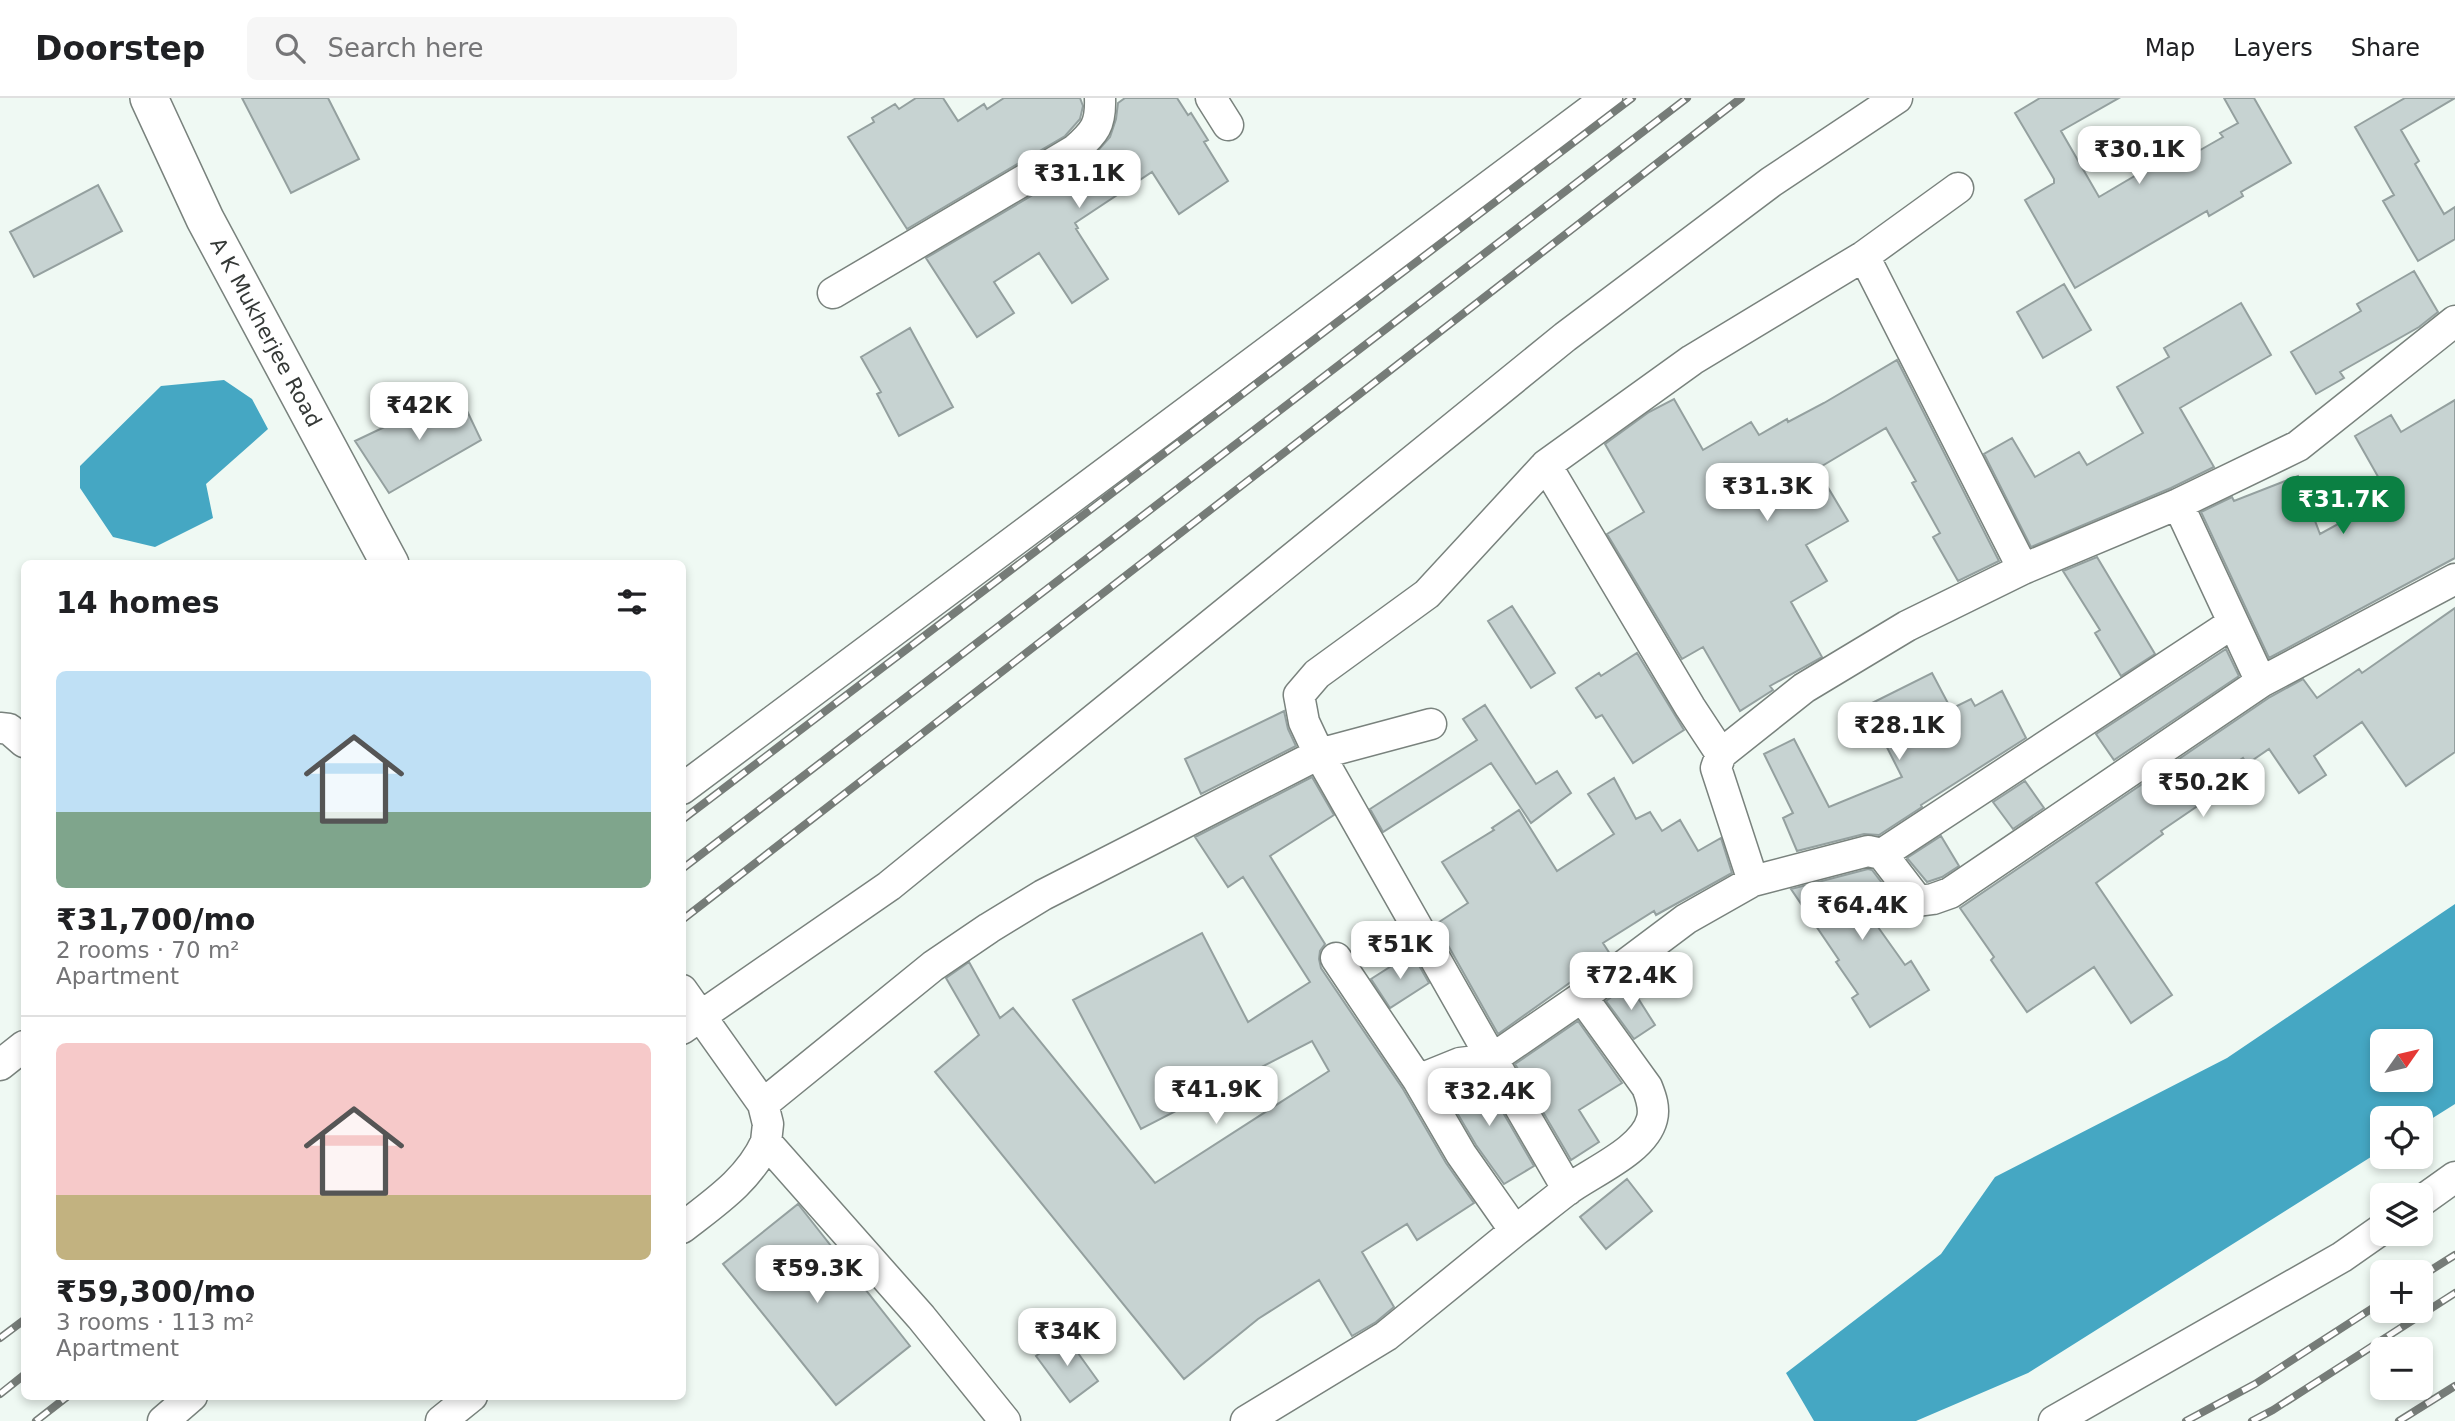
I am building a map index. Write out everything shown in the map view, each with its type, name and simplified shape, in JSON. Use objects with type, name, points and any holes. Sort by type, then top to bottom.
[{"type":"street","name":"A K Mukherjee Road","points":[[149,98],[205,219],[388,560]]},
{"type":"street","points":[[834,293],[1075,150],[1092,135],[1096,127],[1100,118],[1100,98]]},
{"type":"street","points":[[1211,98],[1228,125]]},
{"type":"street","points":[[686,786],[1607,98]]},
{"type":"street","points":[[692,1022],[889,886],[1565,337],[1771,182],[1897,98]]},
{"type":"street","points":[[1568,1190],[1319,754],[1304,722],[1299,695],[1317,674],[1427,594],[1546,465],[1692,360],[1864,256],[1958,188]]},
{"type":"street","points":[[1864,256],[2023,569]]},
{"type":"street","points":[[1753,881],[1716,768],[1721,754],[1794,696],[1907,626],[2023,569],[2178,504],[2298,446],[2455,321]]},
{"type":"street","points":[[1546,465],[1690,707],[1721,754]]},
{"type":"street","points":[[2178,504],[2261,682]]},
{"type":"street","points":[[1418,1080],[1460,1063],[1492,1059],[1582,997],[1686,919],[1753,881],[1868,851],[1882,854],[1918,901],[1950,893],[2261,682],[2455,579]]},
{"type":"street","points":[[1882,854],[2233,623]]},
{"type":"street","points":[[763,1104],[933,966],[1043,895],[1319,754],[1431,724]]},
{"type":"street","points":[[0,728],[9,729],[21,739]]},
{"type":"street","points":[[1336,958],[1418,1080],[1461,1154],[1515,1231]]},
{"type":"street","points":[[1246,1421],[1386,1336],[1568,1190],[1629,1150],[1647,1131],[1652,1118],[1652,1101],[1647,1087],[1582,997]]},
{"type":"street","points":[[686,1003],[692,1022],[763,1104],[768,1124],[766,1142],[758,1161],[744,1177],[686,1225]]},
{"type":"street","points":[[0,1065],[21,1048]]},
{"type":"street","points":[[766,1142],[921,1317],[1005,1421]]},
{"type":"street","points":[[2433,1193],[2455,1177]]},
{"type":"street","points":[[2054,1421],[2342,1257],[2370,1237]]},
{"type":"street","points":[[163,1421],[187,1400]]},
{"type":"water","points":[[224,380],[252,399],[268,429],[206,484],[213,518],[155,547],[113,537],[80,488],[80,466],[161,386]]},
{"type":"water","points":[[2455,904],[2455,1104],[2433,1118],[2433,1106],[2370,1106],[2370,1158],[2028,1373],[1916,1421],[1814,1421],[1786,1373],[1941,1254],[1995,1177],[2227,1058]]},
{"type":"building","points":[[242,98],[328,98],[359,159],[291,193]]},
{"type":"building","points":[[916,98],[943,98],[958,121],[984,104],[987,109],[1004,98],[1080,98],[1083,106],[1080,119],[1065,136],[907,229],[848,137],[874,122],[872,118],[895,104],[899,109]]},
{"type":"building","points":[[1125,98],[1177,98],[1188,115],[1191,113],[1208,140],[1204,142],[1228,181],[1179,214],[1152,172],[1075,223],[1078,228],[1076,229],[1108,279],[1072,303],[1039,253],[994,282],[1014,313],[977,337],[926,258],[1087,163],[1110,137],[1118,103]]},
{"type":"building","points":[[2040,98],[2119,98],[2061,131],[2099,197],[2162,160],[2167,169],[2223,137],[2220,133],[2238,123],[2224,98],[2254,98],[2291,163],[2241,192],[2243,196],[2209,216],[2207,211],[2075,288],[2025,200],[2054,183],[2015,113]]},
{"type":"building","points":[[2405,98],[2455,98],[2401,130],[2419,161],[2415,164],[2444,214],[2455,207],[2455,239],[2418,261],[2383,201],[2394,195],[2355,127]]},
{"type":"building","points":[[98,185],[122,231],[34,277],[10,232]]},
{"type":"building","points":[[2414,271],[2438,312],[2419,327],[2340,372],[2344,378],[2316,394],[2291,352],[2361,311],[2357,304]]},
{"type":"building","points":[[2064,284],[2091,330],[2043,358],[2017,312]]},
{"type":"building","points":[[2241,303],[2271,355],[2180,408],[2214,467],[2031,547],[1984,454],[2012,438],[2035,477],[2079,452],[2087,465],[2143,433],[2117,387],[2169,357],[2164,348]]},
{"type":"building","points":[[910,328],[953,407],[899,436],[877,394],[881,392],[861,357]]},
{"type":"building","points":[[1897,360],[1999,561],[1958,581],[1933,537],[1940,533],[1912,483],[1916,481],[1886,428],[1817,469],[1848,521],[1806,545],[1827,581],[1791,602],[1822,657],[1770,686],[1773,690],[1740,711],[1703,647],[1682,659],[1607,534],[1644,512],[1605,444],[1649,412],[1674,399],[1703,450],[1751,422],[1759,435],[1824,403]]},
{"type":"building","points":[[458,392],[481,440],[389,493],[355,441]]},
{"type":"building","points":[[2455,400],[2455,558],[2269,658],[2201,512],[2232,497],[2234,501],[2298,476],[2320,534],[2389,496],[2355,436],[2391,415],[2401,432]]},
{"type":"building","points":[[2097,557],[2155,654],[2121,676],[2095,633],[2100,630],[2063,571]]},
{"type":"building","points":[[1512,606],[1555,673],[1531,688],[1488,621]]},
{"type":"building","points":[[2455,608],[2455,752],[2406,786],[2362,722],[2314,756],[2326,775],[2299,793],[2269,749],[2247,764],[2243,758],[2191,793],[2199,805],[2161,831],[2163,834],[2096,883],[2172,995],[2131,1023],[2094,967],[2027,1012],[1991,960],[1994,957],[1960,908],[2270,697],[2303,679],[2317,698],[2359,669],[2362,673]]},
{"type":"building","points":[[2226,649],[2239,676],[2114,760],[2096,734]]},
{"type":"building","points":[[1637,653],[1684,730],[1633,763],[1602,715],[1596,718],[1576,688]]},
{"type":"building","points":[[1932,673],[1951,709],[1971,699],[1975,706],[2002,691],[2026,738],[1879,835],[1864,834],[1797,851],[1783,818],[1793,813],[1764,754],[1794,739],[1829,807],[1902,777],[1866,706]]},
{"type":"building","points":[[1485,705],[1536,784],[1557,771],[1571,793],[1531,823],[1491,763],[1383,832],[1370,809],[1477,740],[1463,719]]},
{"type":"building","points":[[1284,711],[1296,746],[1201,794],[1185,759]]},
{"type":"building","points":[[1312,777],[1334,815],[1270,856],[1325,944],[1320,951],[1321,968],[1403,1089],[1446,1163],[1474,1203],[1417,1240],[1407,1224],[1362,1252],[1394,1307],[1376,1322],[1352,1336],[1319,1280],[1258,1319],[1184,1379],[935,1072],[979,1035],[946,978],[969,962],[1000,1018],[1013,1008],[1155,1183],[1329,1071],[1312,1041],[1141,1129],[1073,1000],[1202,933],[1248,1022],[1310,982],[1243,877],[1228,887],[1195,837]]},
{"type":"building","points":[[1614,778],[1636,819],[1650,812],[1662,831],[1680,820],[1698,851],[1721,838],[1732,873],[1656,915],[1654,911],[1603,943],[1610,954],[1498,1034],[1436,924],[1468,903],[1442,862],[1494,830],[1492,828],[1519,810],[1557,871],[1614,834],[1588,794]]},
{"type":"building","points":[[2025,781],[2044,808],[2013,829],[1993,802]]},
{"type":"building","points":[[1941,836],[1959,866],[1942,877],[1927,882],[1907,858]]},
{"type":"building","points":[[1872,870],[1892,896],[1868,913],[1905,965],[1911,961],[1929,990],[1870,1027],[1852,998],[1858,994],[1836,962],[1839,960],[1791,889]]},
{"type":"building","points":[[1412,953],[1429,983],[1390,1008],[1371,979]]},
{"type":"building","points":[[1629,984],[1655,1025],[1634,1039],[1606,1001]]},
{"type":"building","points":[[1578,1021],[1622,1083],[1579,1110],[1599,1142],[1571,1160],[1515,1064]]},
{"type":"building","points":[[1483,1078],[1534,1166],[1504,1184],[1476,1145],[1443,1089],[1464,1080]]},
{"type":"building","points":[[1627,1179],[1652,1211],[1606,1249],[1580,1217]]},
{"type":"building","points":[[798,1204],[910,1346],[836,1405],[723,1264]]},
{"type":"building","points":[[1065,1335],[1098,1381],[1070,1402],[1036,1356]]},
{"type":"railway","points":[[686,817],[1632,98]]},
{"type":"railway","points":[[686,866],[1687,98]]},
{"type":"railway","points":[[686,917],[1741,98]]},
{"type":"railway","points":[[2433,1269],[2455,1255]]},
{"type":"railway","points":[[2252,1421],[2455,1293]]},
{"type":"railway","points":[[2186,1421],[2255,1384],[2370,1310]]},
{"type":"railway","points":[[0,1338],[21,1322]]},
{"type":"railway","points":[[0,1394],[21,1377]]},
{"type":"railway","points":[[2399,1421],[2455,1386]]},
{"type":"railway","points":[[36,1421],[63,1400]]}]
